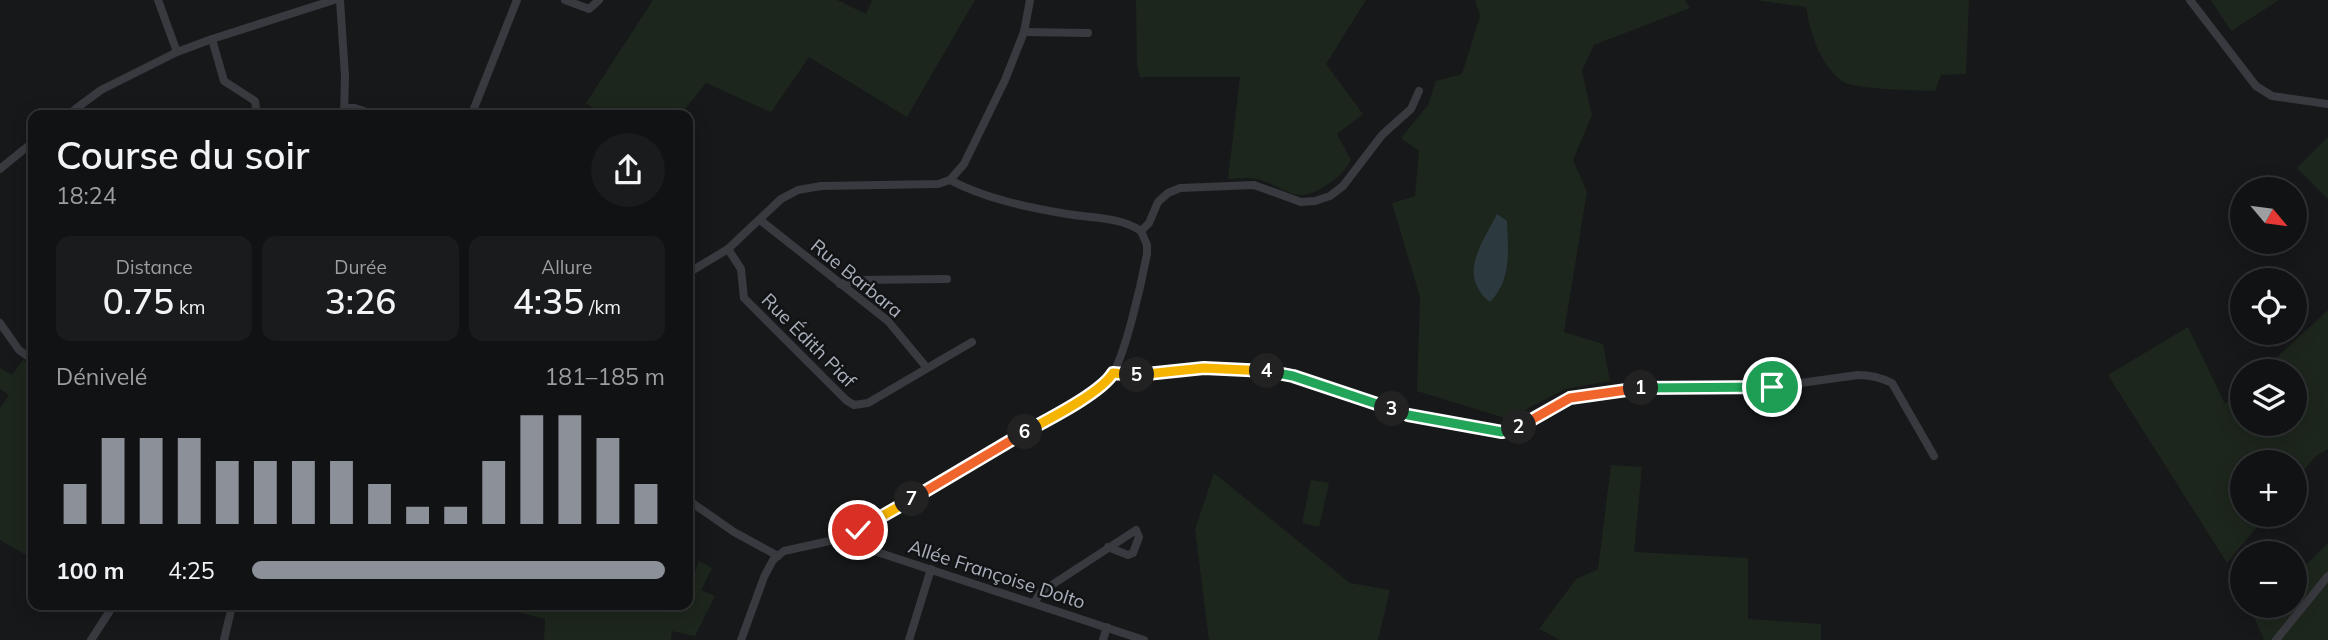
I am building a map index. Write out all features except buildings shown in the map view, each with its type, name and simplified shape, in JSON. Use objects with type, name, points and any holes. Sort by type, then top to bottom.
[{"type":"street","points":[[158,0],[177,52]]},
{"type":"street","points":[[74,110],[102,90],[177,52],[334,0]]},
{"type":"street","points":[[340,0],[345,110]]},
{"type":"street","points":[[473,110],[517,0]]},
{"type":"street","points":[[565,0],[589,9],[598,0]]},
{"type":"street","points":[[693,270],[728,249],[781,199],[798,190],[821,186],[938,184],[950,180],[964,163],[1005,80],[1024,33],[1030,0]]},
{"type":"street","points":[[2190,0],[2256,86],[2272,96],[2328,104]]},
{"type":"street","points":[[1024,33],[1087,33]]},
{"type":"street","points":[[212,39],[224,81],[256,101],[257,110]]},
{"type":"street","points":[[1141,231],[1149,223],[1158,202],[1168,193],[1180,188],[1254,185],[1301,202],[1330,196],[1343,186],[1382,135],[1411,109],[1419,91]]},
{"type":"street","points":[[0,169],[28,146]]},
{"type":"street","points":[[741,640],[764,577],[773,560],[784,551],[858,530],[1087,395],[1113,373],[1122,352],[1147,254],[1147,245],[1141,231],[1126,223],[1065,214],[994,197],[967,189],[950,180]]},
{"type":"street","name":"Rue Barbara","points":[[760,220],[888,321],[927,368]]},
{"type":"street","name":"Rue Édith Piaf","points":[[728,249],[741,269],[744,298],[854,405],[868,403],[972,342]]},
{"type":"street","points":[[840,284],[857,280],[947,279]]},
{"type":"street","points":[[0,323],[19,350],[28,356]]},
{"type":"street","points":[[1113,373],[1136,375],[1204,368],[1263,370],[1293,376],[1408,415],[1502,432],[1521,427],[1570,398],[1595,393],[1658,387],[1772,387],[1871,375],[1892,383],[1934,456]]},
{"type":"street","points":[[693,504],[725,526],[778,556]]},
{"type":"street","name":"Allée Françoise Dolto","points":[[841,537],[862,547],[1144,640]]},
{"type":"street","points":[[1034,603],[1041,592],[1108,547]]},
{"type":"street","points":[[908,640],[931,569]]},
{"type":"street","points":[[2276,640],[2328,576]]},
{"type":"street","points":[[91,640],[110,610]]},
{"type":"street","points":[[224,640],[231,610]]},
{"type":"street","points":[[1103,640],[1107,627]]},
{"type":"shaded area","points":[[653,0],[837,0],[866,14],[872,0],[975,0],[907,117],[809,57],[771,112],[706,83],[684,110],[596,110],[586,103]]},
{"type":"shaded area","points":[[1136,0],[1366,0],[1326,64],[1363,114],[1337,134],[1351,160],[1344,171],[1316,191],[1299,195],[1256,179],[1228,179],[1240,77],[1140,77],[1137,66]]},
{"type":"shaded area","points":[[1475,0],[1685,0],[1690,8],[1594,45],[1582,71],[1592,115],[1573,160],[1587,192],[1564,332],[1603,344],[1610,381],[1565,389],[1508,419],[1417,391],[1420,297],[1392,203],[1415,196],[1419,151],[1401,138],[1428,105],[1436,81],[1462,74],[1480,16]]},
{"type":"shaded area","points":[[1755,0],[1969,0],[1966,74],[1941,75],[1935,91],[1872,88],[1849,84],[1834,74],[1822,57],[1813,37],[1806,7]]},
{"type":"shaded area","points":[[2211,0],[2279,0],[2231,31]]},
{"type":"shaded area","points":[[2328,137],[2328,199],[2307,177],[2297,168]]},
{"type":"shaded area","points":[[1497,214],[1507,221],[1507,264],[1502,284],[1490,302],[1480,292],[1474,270],[1479,248]]},
{"type":"shaded area","points":[[2328,310],[2328,449],[2316,456],[2307,467],[2307,450],[2230,450],[2230,527],[2257,527],[2245,541],[2230,541],[2230,559],[2227,563],[2108,375],[2188,327],[2225,404],[2230,400],[2230,436],[2307,436],[2307,359],[2275,359],[2290,345],[2307,345],[2307,329]]},
{"type":"shaded area","points":[[23,360],[28,363],[28,556],[0,540],[0,408],[9,395],[0,389],[0,368],[12,375]]},
{"type":"shaded area","points":[[1611,465],[1642,467],[1634,552],[1748,558],[1748,619],[1821,624],[1821,640],[1560,640],[1539,629],[1576,579],[1598,569]]},
{"type":"shaded area","points":[[1214,473],[1350,583],[1390,590],[1378,640],[1209,640],[1195,529]]},
{"type":"shaded area","points":[[1311,480],[1329,483],[1319,527],[1302,523]]},
{"type":"shaded area","points":[[2328,543],[2328,640],[2264,640],[2254,618],[2307,618],[2307,564]]},
{"type":"shaded area","points":[[699,561],[712,568],[701,590],[715,596],[695,636],[672,631],[671,640],[544,640],[545,619],[510,610],[693,610],[694,574]]},
{"type":"route","points":[[858,530],[1087,395],[1113,373],[1127,375],[1204,368],[1263,370],[1293,376],[1408,415],[1502,432],[1528,423],[1570,398],[1595,393],[1686,386],[1772,387]]}]
